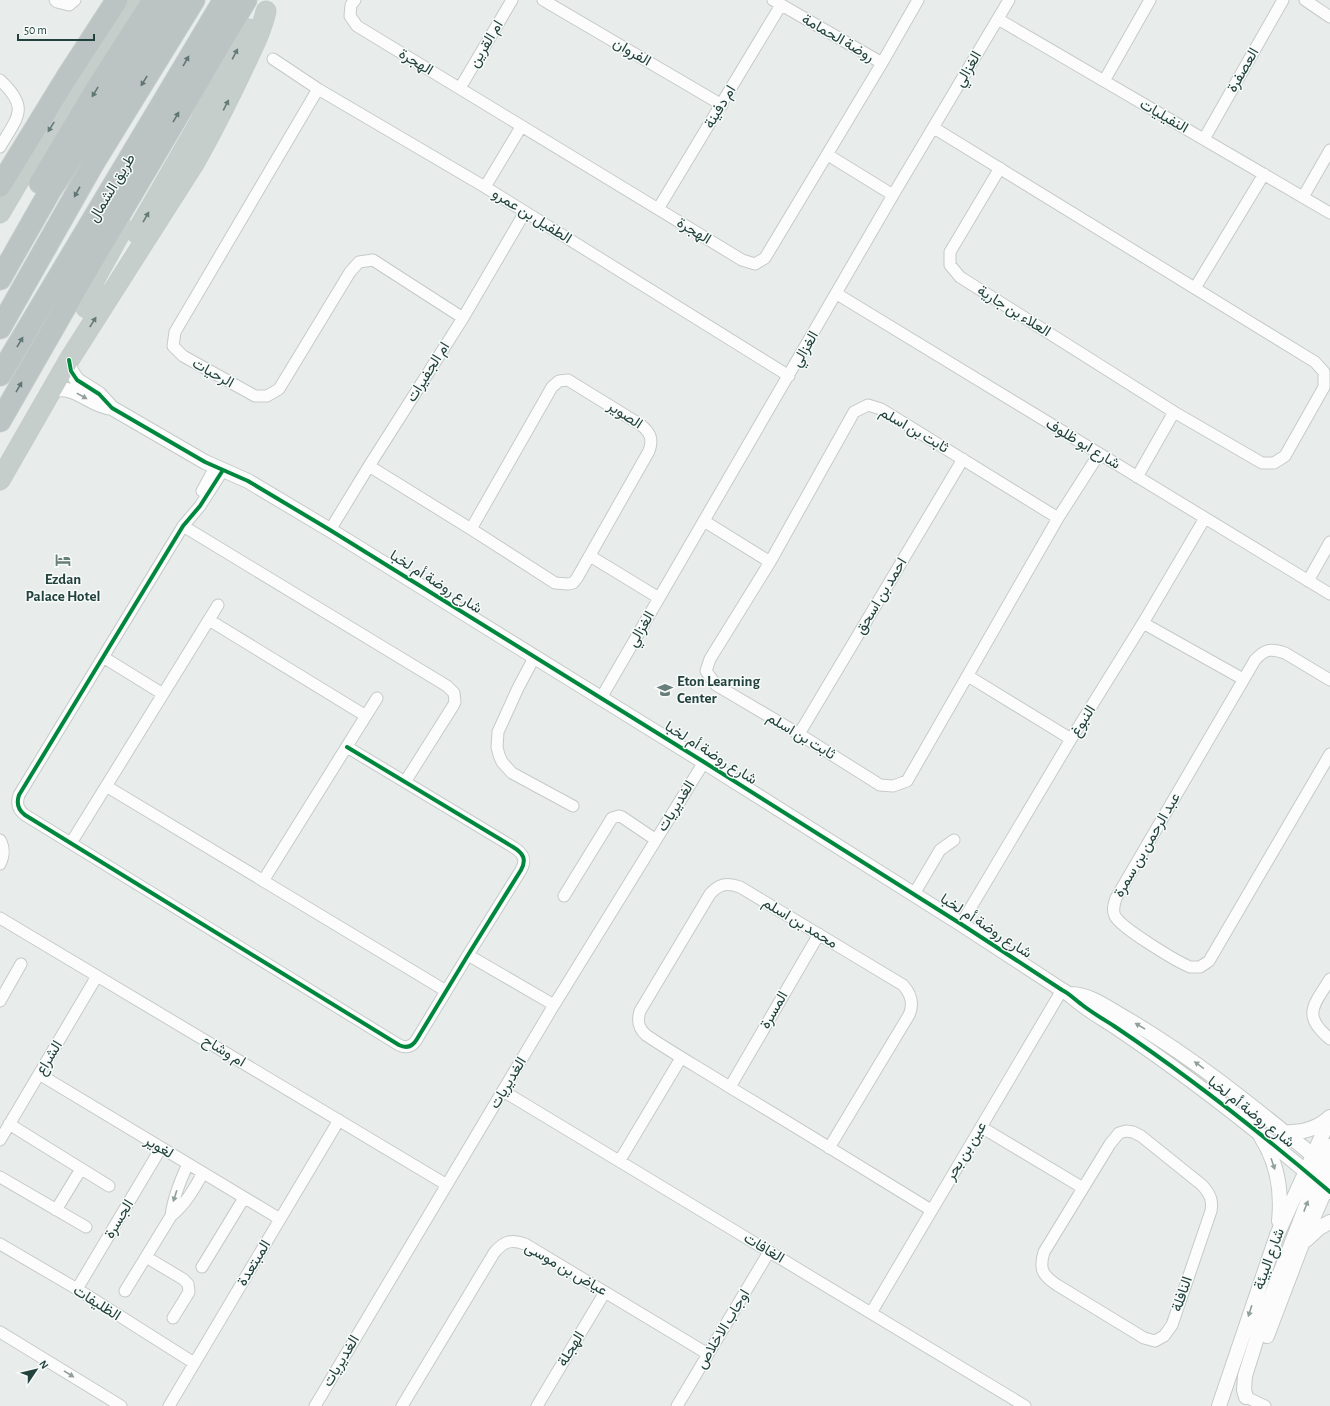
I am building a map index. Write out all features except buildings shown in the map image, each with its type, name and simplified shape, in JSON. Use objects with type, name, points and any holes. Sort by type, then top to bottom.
[{"type":"highway","points":[[0,186],[66,77],[117,0]]},
{"type":"highway","points":[[0,213],[38,148],[132,0]]},
{"type":"highway","points":[[0,250],[98,86],[154,0]]},
{"type":"highway","points":[[0,279],[50,191],[170,0]]},
{"type":"highway","name":"طريق الشمال","points":[[0,328],[93,164],[194,0]]},
{"type":"highway","name":"طريق الشمال","points":[[0,375],[224,0]]},
{"type":"highway","points":[[0,420],[161,142],[246,0]]},
{"type":"highway","points":[[0,457],[86,308],[112,275],[144,221],[200,122],[244,37],[250,27],[269,6]]},
{"type":"highway","points":[[0,480],[70,360],[180,188],[213,132],[246,64],[269,6]]},
{"type":"highway","points":[[86,308],[91,289],[157,164],[161,142]]},
{"type":"highway","points":[[0,299],[60,186],[67,166]]},
{"type":"street","points":[[55,0],[57,2],[69,5],[75,0]]},
{"type":"street","name":"الهجرة","points":[[355,0],[351,5],[350,16],[357,26],[742,260],[755,264],[765,258],[882,64],[918,0]]},
{"type":"street","name":"ام القرين","points":[[460,88],[512,0]]},
{"type":"street","name":"الفروان","points":[[543,0],[722,105]]},
{"type":"street","name":"الغزالي","points":[[601,698],[837,294],[893,195],[1009,0]]},
{"type":"street","points":[[1104,81],[1150,0]]},
{"type":"street","name":"العصفرة","points":[[1204,139],[1283,0]]},
{"type":"street","points":[[1305,0],[1330,17]]},
{"type":"street","name":"ام دفينة","points":[[658,209],[722,105],[777,2]]},
{"type":"street","name":"روضة الحمامة","points":[[777,2],[882,64]]},
{"type":"street","name":"النفيليات","points":[[998,19],[1330,213]]},
{"type":"street","name":"الطفيل بن عمرو","points":[[273,59],[318,89],[485,187],[789,376]]},
{"type":"street","points":[[0,80],[15,94],[19,110],[17,118],[0,147]]},
{"type":"street","name":"الرحيات","points":[[318,89],[175,332],[173,346],[183,356],[255,396],[267,396],[274,393],[279,389],[350,272],[358,262],[373,260],[463,318]]},
{"type":"street","points":[[485,187],[521,126]]},
{"type":"street","name":"العلاء بن جارية","points":[[934,128],[1000,168],[1316,362],[1324,372],[1324,387],[1285,456],[1274,463],[1262,463],[1174,412],[960,277],[950,265],[950,252],[1000,168]]},
{"type":"street","points":[[1302,197],[1330,150]]},
{"type":"street","points":[[828,155],[893,195]]},
{"type":"street","points":[[1195,288],[1264,174]]},
{"type":"street","name":"ام الجفيرات","points":[[330,530],[463,318],[525,212]]},
{"type":"street","name":"شارع ابو ظلوف","points":[[837,294],[1330,594]]},
{"type":"street","name":"شارع روضة أم لخبا","points":[[70,360],[71,371],[77,380],[103,397],[112,408]]},
{"type":"street","name":"الصوير","points":[[369,466],[559,584],[568,584],[575,581],[649,451],[651,437],[648,430],[568,380],[559,381],[552,387],[471,528]]},
{"type":"street","name":"شارع روضة أم لخبا","points":[[52,391],[61,389],[71,390],[98,405],[112,408],[205,462],[248,481],[535,656],[914,894],[1066,992],[1082,1006],[1156,1054],[1256,1130],[1321,1182]]},
{"type":"street","name":"ثابت بن اسلم","points":[[1058,518],[881,409],[868,405],[854,412],[770,562],[710,658],[706,671],[716,685],[799,734],[880,785],[893,786],[907,781],[1058,518],[1099,454]]},
{"type":"street","points":[[1137,477],[1174,412]]},
{"type":"street","name":"احمد بن اسحق","points":[[799,734],[963,459]]},
{"type":"street","points":[[219,469],[195,503],[186,523],[17,799],[17,804],[21,812],[403,1047],[411,1046],[415,1043],[466,957],[521,870],[524,865],[524,860],[522,855],[514,847],[347,747]]},
{"type":"street","name":"النبوغ","points":[[961,924],[1205,518]]},
{"type":"street","points":[[704,521],[770,562]]},
{"type":"street","points":[[186,523],[447,686],[454,693],[455,702],[453,706],[405,782]]},
{"type":"street","points":[[1308,581],[1330,542]]},
{"type":"street","points":[[590,556],[659,598]]},
{"type":"street","points":[[71,843],[218,605]]},
{"type":"street","points":[[209,620],[366,716]]},
{"type":"street","points":[[1143,623],[1243,679]]},
{"type":"street","name":"عبد الرحمن بن سمرة","points":[[1330,680],[1285,652],[1269,650],[1261,653],[1255,660],[1116,898],[1114,913],[1122,926],[1190,967],[1200,967],[1209,960],[1330,754]]},
{"type":"street","points":[[535,656],[518,688],[498,732],[497,740],[499,755],[502,762],[512,773],[573,806]]},
{"type":"street","points":[[103,657],[163,694]]},
{"type":"street","points":[[968,676],[1071,739]]},
{"type":"street","points":[[263,881],[377,698]]},
{"type":"street","name":"الغديريات","points":[[315,1406],[552,1008],[704,762]]},
{"type":"street","points":[[106,786],[446,991]]},
{"type":"street","points":[[564,896],[612,818],[619,816],[622,817],[656,840]]},
{"type":"street","points":[[0,840],[4,852],[0,864]]},
{"type":"street","points":[[914,894],[940,850],[954,840]]},
{"type":"street","name":"محمد بن اسلم","points":[[828,1148],[909,1015],[912,1009],[912,1003],[908,990],[903,985],[740,886],[723,884],[710,894],[640,1011],[638,1024],[641,1030],[646,1036],[681,1058],[828,1148],[932,1210]]},
{"type":"street","name":"ام وشاح","points":[[0,918],[447,1185]]},
{"type":"street","name":"المسرة","points":[[730,1087],[819,934]]},
{"type":"street","points":[[466,957],[552,1008]]},
{"type":"street","points":[[0,1001],[21,964]]},
{"type":"street","name":"الشراع","points":[[0,1140],[97,976]]},
{"type":"street","points":[[1330,979],[1316,1003],[1312,1014],[1316,1025],[1330,1039]]},
{"type":"street","name":"شارع روضة أم لخبا","points":[[1066,992],[1092,998],[1167,1043],[1198,1064],[1322,1162]]},
{"type":"street","name":"عين بن بحر","points":[[871,1312],[981,1127],[1066,992]]},
{"type":"street","points":[[620,1160],[681,1058]]},
{"type":"street","name":"لغوير","points":[[39,1074],[280,1219]]},
{"type":"street","name":"الغافات","points":[[503,1090],[1023,1405]]},
{"type":"street","points":[[1285,1132],[1310,1130],[1330,1117]]},
{"type":"street","name":"شارع البيئة","points":[[1245,1402],[1255,1368],[1302,1244],[1321,1182],[1322,1162],[1330,1117]]},
{"type":"street","name":"المبتعدة","points":[[169,1406],[339,1120]]},
{"type":"street","points":[[9,1124],[109,1186]]},
{"type":"street","points":[[981,1127],[1083,1188]]},
{"type":"street","points":[[1256,1130],[1270,1154],[1278,1181],[1280,1208],[1276,1235]]},
{"type":"street","name":"النافلة","points":[[1126,1131],[1133,1132],[1141,1136],[1208,1191],[1212,1204],[1210,1211],[1172,1325],[1160,1339],[1155,1341],[1144,1338],[1056,1285],[1044,1274],[1041,1267],[1044,1252],[1083,1188],[1114,1138],[1119,1133],[1126,1131]]},
{"type":"street","points":[[1265,1406],[1245,1402],[1245,1376],[1265,1312],[1321,1182],[1322,1162],[1330,1146]]},
{"type":"street","name":"الجسرة","points":[[77,1289],[161,1148]]},
{"type":"street","points":[[171,1216],[176,1191],[188,1164]]},
{"type":"street","points":[[56,1210],[81,1169]]},
{"type":"street","points":[[125,1291],[171,1216],[188,1198],[203,1173]]},
{"type":"street","points":[[0,1178],[86,1227]]},
{"type":"street","name":"شارع البيئة","points":[[1219,1406],[1276,1235],[1321,1182]]},
{"type":"street","points":[[202,1267],[244,1198]]},
{"type":"street","points":[[1302,1244],[1319,1228],[1330,1222]]},
{"type":"street","name":"عياض بن موسى","points":[[402,1406],[494,1253],[499,1247],[508,1242],[516,1241],[526,1244],[708,1354]]},
{"type":"street","name":"الظليفات","points":[[0,1244],[77,1289],[194,1363]]},
{"type":"street","name":"اوجاب الاخلاص","points":[[677,1406],[769,1252]]},
{"type":"street","points":[[146,1257],[183,1279],[188,1284],[189,1292],[174,1318]]},
{"type":"street","name":"الهجلة","points":[[537,1406],[605,1292]]},
{"type":"street","points":[[0,1332],[121,1406]]},
{"type":"cycle path","points":[[69,360],[71,371],[77,380],[99,394],[112,408],[205,462],[248,481],[330,530],[704,762],[961,924],[1067,993],[1089,1010],[1142,1045],[1198,1085],[1278,1148],[1330,1192]]},
{"type":"cycle path","points":[[223,470],[200,506],[183,526],[19,795],[19,809],[25,815],[399,1045],[407,1047],[412,1045],[417,1039],[521,870],[524,859],[522,854],[513,847],[347,747]]},
{"type":"place","name":"Ezdan Palace Hotel","points":[[63,560]]},
{"type":"place","name":"Eton Learning Center","points":[[665,690]]}]
